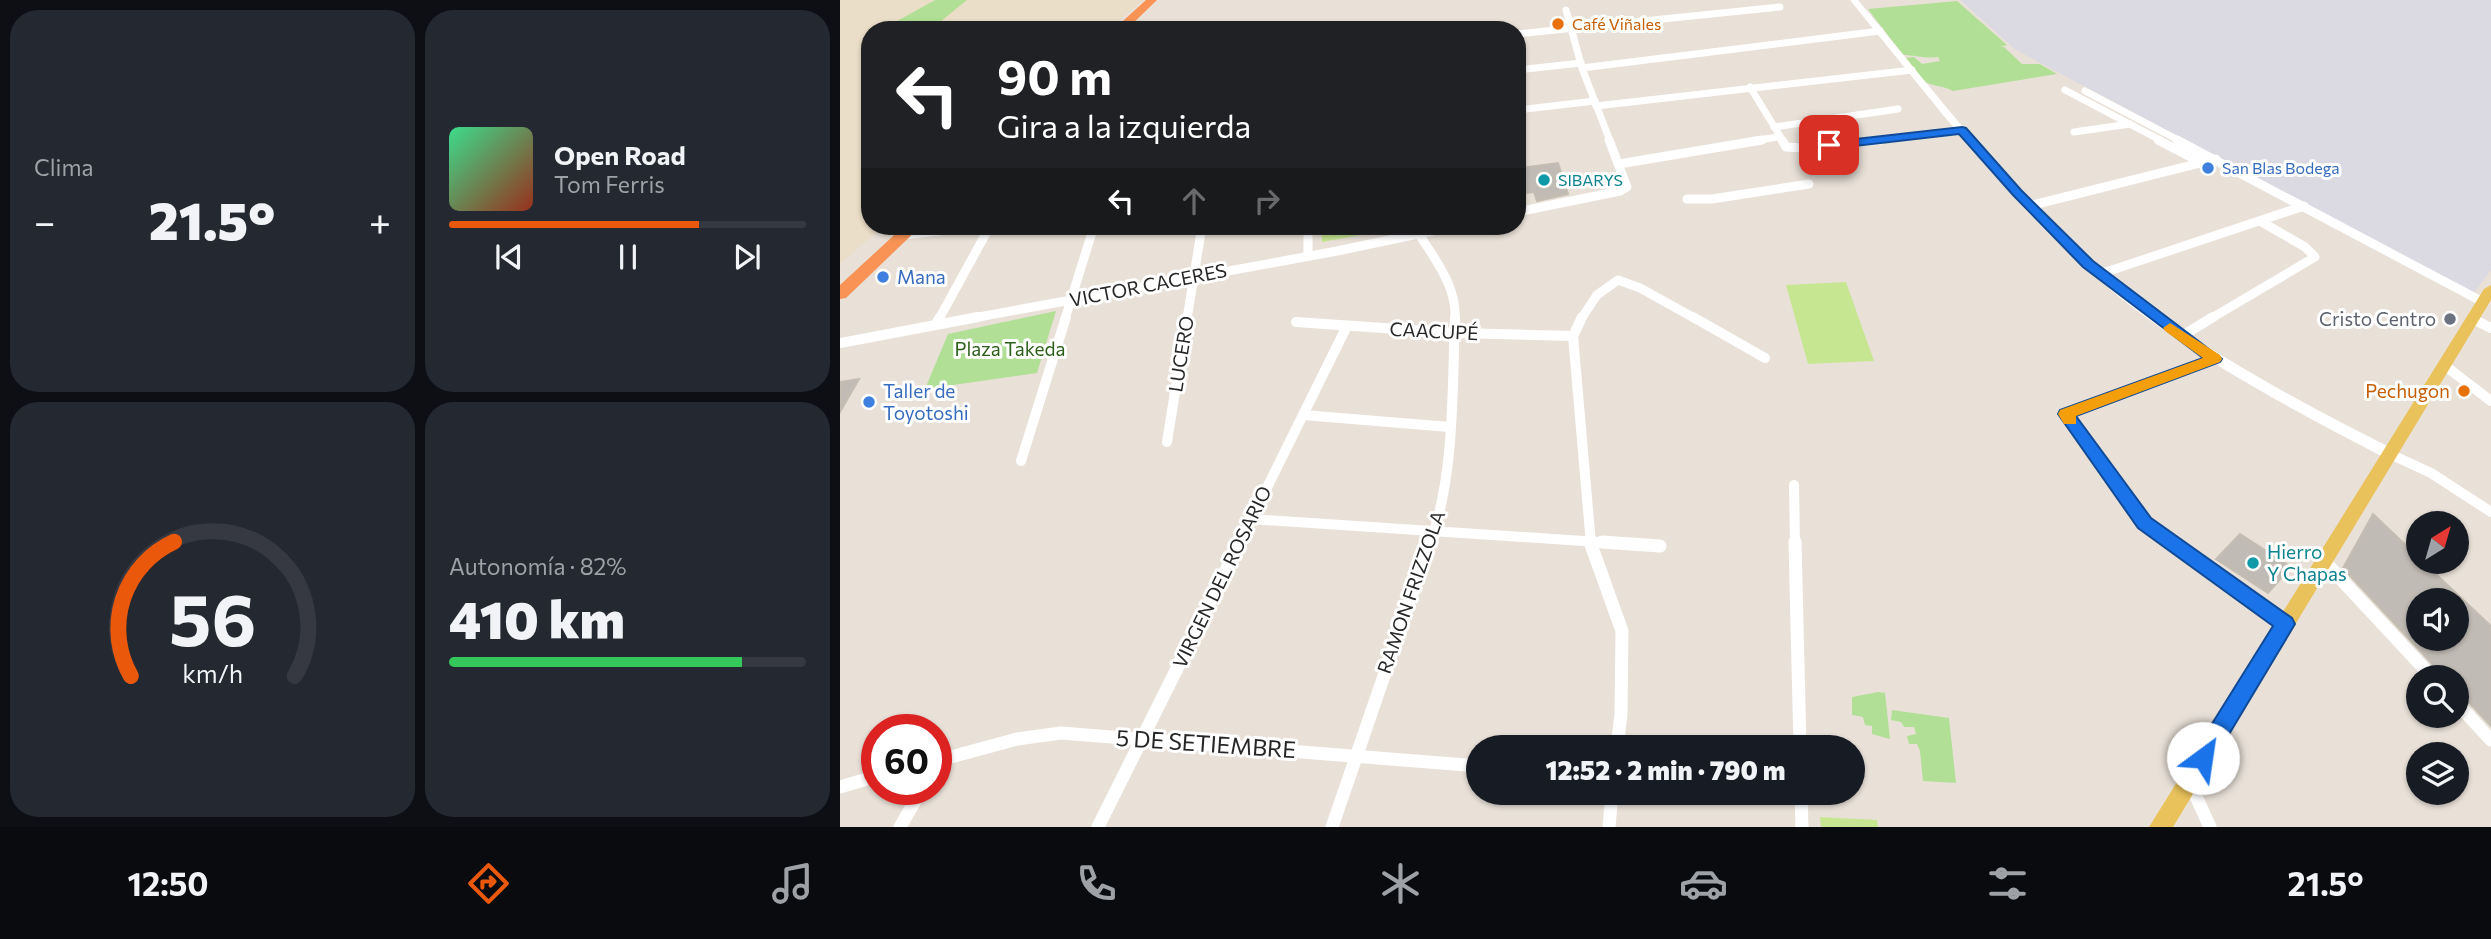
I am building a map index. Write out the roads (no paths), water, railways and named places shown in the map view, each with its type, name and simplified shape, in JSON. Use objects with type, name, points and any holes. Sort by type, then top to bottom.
[{"type":"highway","points":[[1129,21],[1152,0]]},
{"type":"highway","points":[[1141,21],[1163,0]]},
{"type":"highway","points":[[840,281],[898,235]]},
{"type":"highway","points":[[840,294],[899,235]]},
{"type":"main road","points":[[1854,0],[1962,131],[2029,206],[2100,274],[2215,359],[2390,454]]},
{"type":"main road","points":[[2160,827],[2487,296]]},
{"type":"street","points":[[1526,33],[1780,7]]},
{"type":"street","points":[[1526,211],[1620,191],[1626,189],[1627,184],[1581,65],[1566,10]]},
{"type":"street","points":[[1526,69],[1880,31]]},
{"type":"street","points":[[1526,109],[1912,70]]},
{"type":"street","points":[[1750,87],[1786,147],[1962,131]]},
{"type":"street","points":[[2065,90],[2202,163]]},
{"type":"street","points":[[2085,91],[2304,206],[2487,296]]},
{"type":"street","points":[[1774,127],[1898,109]]},
{"type":"street","points":[[2074,132],[2128,124],[2154,125]]},
{"type":"street","points":[[1619,164],[1779,137]]},
{"type":"street","points":[[2029,206],[2217,159]]},
{"type":"street","points":[[1687,199],[1712,199],[1810,184]]},
{"type":"street","points":[[2100,274],[2304,206]]},
{"type":"street","points":[[2182,336],[2315,257],[2313,252],[2260,221]]},
{"type":"street","points":[[936,324],[985,235]]},
{"type":"street","points":[[1021,461],[1091,235]]},
{"type":"street","name":"LUCERO","points":[[1167,442],[1201,235]]},
{"type":"street","points":[[1308,235],[1308,256]]},
{"type":"street","name":"VICTOR CACERES","points":[[840,343],[1308,256],[1398,235]]},
{"type":"street","name":"RAMON FRIZZOLA","points":[[1332,827],[1388,659],[1436,532],[1447,470],[1456,333],[1455,304],[1448,281],[1422,235]]},
{"type":"street","points":[[1618,735],[1622,631],[1590,541],[1573,336],[1581,319],[1604,287],[1618,280],[1640,288],[1765,358]]},
{"type":"street","points":[[2473,318],[2491,328]]},
{"type":"street","name":"CAACUPÉ","points":[[1296,322],[1456,333],[1573,336]]},
{"type":"street","name":"VIRGEN DEL ROSARIO","points":[[1098,827],[1347,326]]},
{"type":"street","points":[[2215,359],[2066,414],[2145,523],[2285,624]]},
{"type":"street","points":[[2444,365],[2491,401]]},
{"type":"street","points":[[1303,415],[1450,427]]},
{"type":"street","points":[[2390,454],[2431,472],[2491,512]]},
{"type":"street","points":[[1794,485],[1800,735]]},
{"type":"street","points":[[1251,519],[1660,546]]},
{"type":"street","points":[[2323,561],[2421,665]]},
{"type":"street","points":[[2469,717],[2491,740]]},
{"type":"street","name":"5 DE SETIEMBRE","points":[[952,758],[1017,739],[1061,733],[1466,765]]},
{"type":"street","points":[[840,787],[861,781]]},
{"type":"street","points":[[2189,781],[2210,827]]},
{"type":"street","points":[[900,827],[913,805]]},
{"type":"street","points":[[1609,827],[1611,805]]},
{"type":"street","points":[[1801,805],[1802,827]]},
{"type":"place","name":"Café Viñales","points":[[1558,24]]},
{"type":"place","name":"San Blas Bodega","points":[[2208,168]]},
{"type":"place","name":"SIBARYS","points":[[1544,180]]},
{"type":"place","name":"Mana","points":[[883,277]]},
{"type":"place","name":"Cristo Centro","points":[[2450,319]]},
{"type":"place","name":"Pechugon","points":[[2464,391]]},
{"type":"place","name":"Taller de Toyotoshi","points":[[869,402]]},
{"type":"place","name":"Hierro Y Chapas","points":[[2253,563]]},
{"type":"park label","name":"Plaza Takeda","points":[[1010,349]]}]
